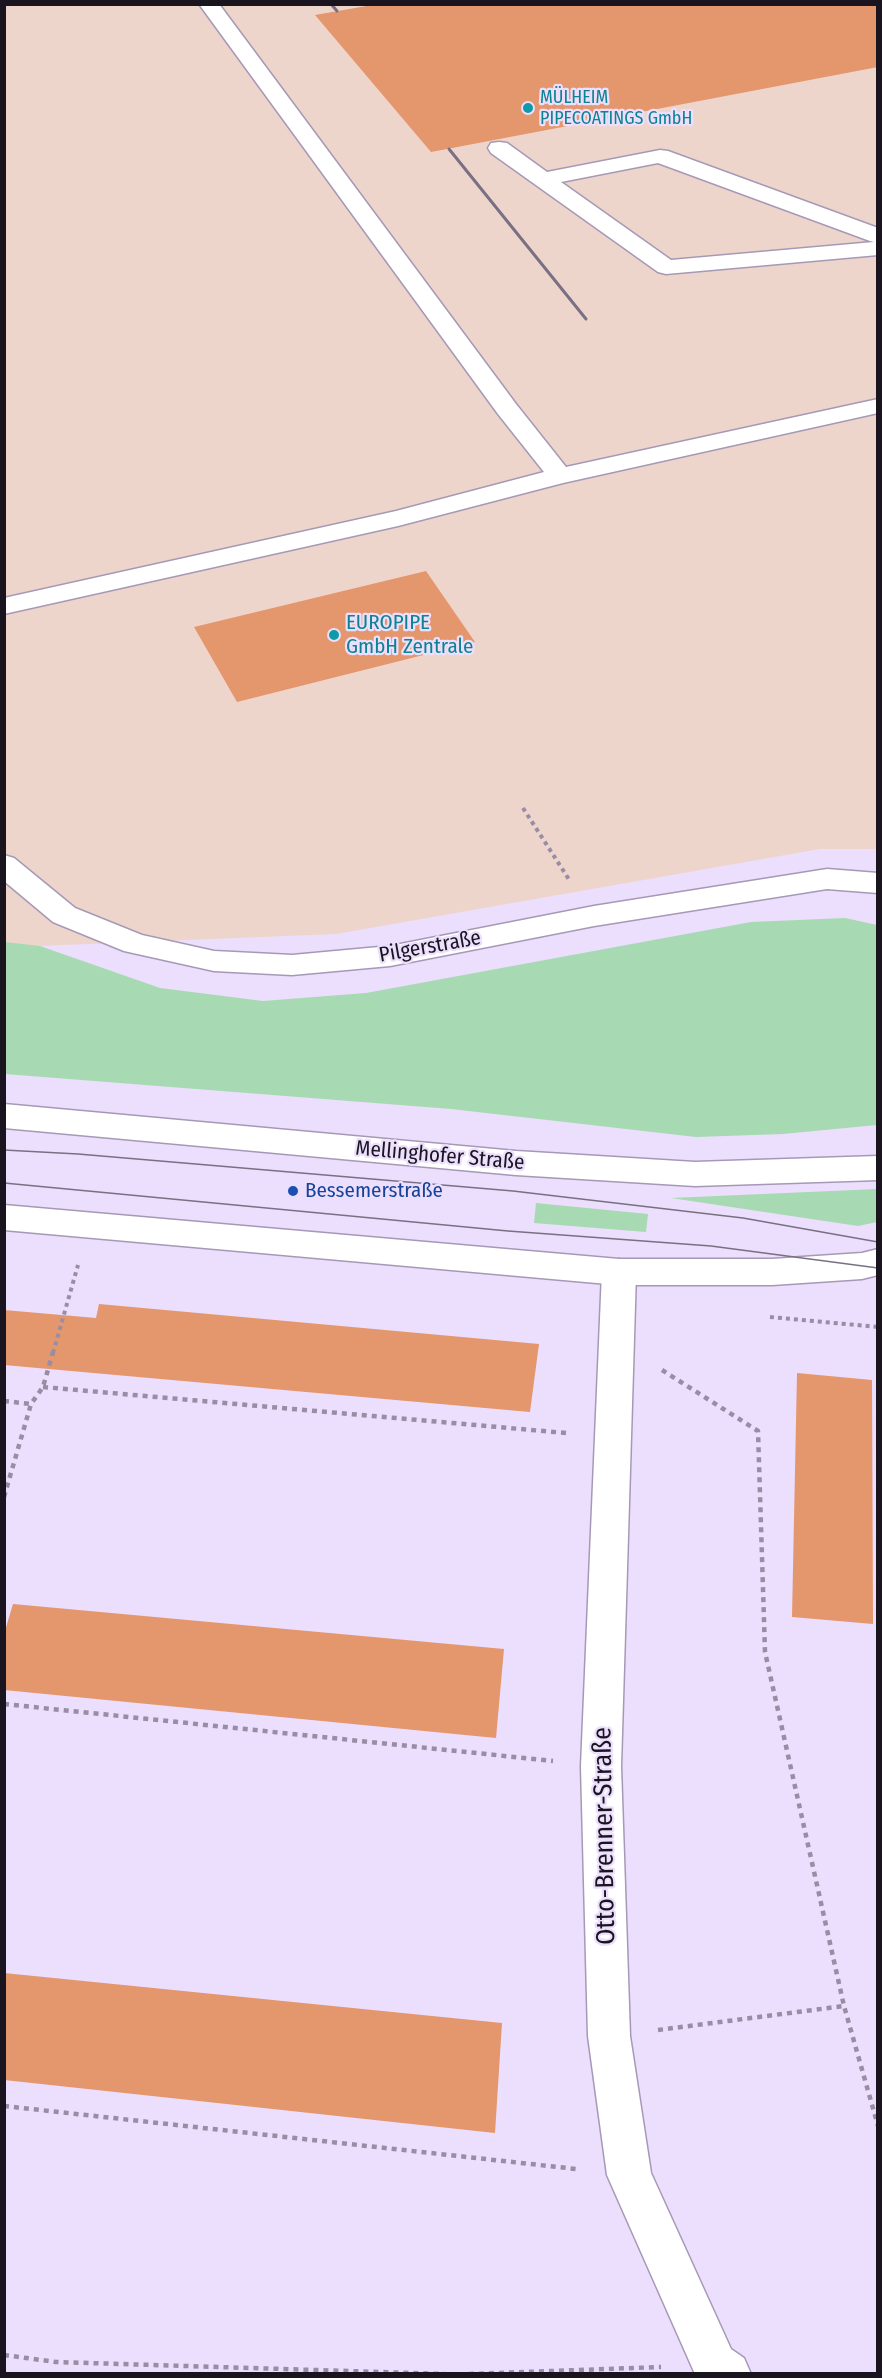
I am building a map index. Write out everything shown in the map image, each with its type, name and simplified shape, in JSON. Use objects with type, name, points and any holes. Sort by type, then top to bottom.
[{"type":"street","points":[[209,4],[507,409],[560,476]]},
{"type":"street","points":[[499,148],[666,267],[878,248]]},
{"type":"street","points":[[543,180],[660,156],[878,236]]},
{"type":"street","points":[[4,606],[398,518],[560,476],[878,406]]},
{"type":"street","name":"Pilgerstraße","points":[[4,865],[64,915],[135,944],[214,961],[292,965],[390,956],[594,916],[827,879],[878,883]]},
{"type":"street","name":"Mellinghofer Straße","points":[[4,1116],[526,1164],[695,1174],[878,1168]]},
{"type":"street","points":[[4,1217],[620,1272],[772,1272],[872,1265]]},
{"type":"street","name":"Otto-Brenner-Straße","points":[[620,1272],[601,1766],[609,2036],[629,2175],[721,2369]]},
{"type":"path","points":[[524,808],[594,916]]},
{"type":"path","points":[[4,1497],[31,1404],[44,1387],[89,1226]]},
{"type":"path","points":[[616,1340],[758,1431],[765,1652],[844,2006],[878,2126]]},
{"type":"path","points":[[44,1387],[613,1437]]},
{"type":"path","points":[[4,1401],[31,1404]]},
{"type":"path","points":[[4,1704],[601,1766]]},
{"type":"path","points":[[609,2036],[844,2006]]},
{"type":"path","points":[[4,2106],[629,2175]]},
{"type":"path","points":[[4,2355],[56,2362],[445,2373]]},
{"type":"path","points":[[469,2373],[721,2369]]},
{"type":"shaded area","points":[[5,5],[877,5],[877,849],[820,849],[336,934],[40,946],[5,1064]]},
{"type":"green space","points":[[845,918],[877,925],[877,1125],[783,1134],[696,1137],[451,1109],[5,1074],[5,942],[40,946],[160,988],[263,1001],[366,993],[751,922]]},
{"type":"green space","points":[[877,1189],[877,1222],[858,1226],[671,1198]]},
{"type":"green space","points":[[536,1203],[648,1214],[646,1232],[534,1223]]},
{"type":"building","name":"MÜLHEIM PIPECOATINGS GmbH","points":[[378,4],[878,4],[878,67],[431,152],[315,15]]},
{"type":"building","name":"EUROPIPE GmbH Zentrale","points":[[426,571],[475,642],[237,702],[194,627]]},
{"type":"building","points":[[99,1304],[539,1344],[530,1412],[4,1365],[4,1310],[96,1318]]},
{"type":"building","points":[[797,1373],[872,1380],[873,1624],[792,1617]]},
{"type":"building","points":[[13,1604],[504,1649],[496,1738],[4,1690],[4,1634]]},
{"type":"building","points":[[4,1973],[502,2023],[495,2133],[4,2080]]},
{"type":"tram line","points":[[4,1150],[78,1154],[513,1191],[743,1218],[878,1242]]},
{"type":"tram line","points":[[4,1183],[508,1231],[711,1246],[878,1268]]},
{"type":"railway","points":[[331,4],[337,11]]},
{"type":"railway","points":[[449,149],[586,319]]},
{"type":"place","name":"MÜLHEIM PIPECOATINGS GmbH","points":[[528,108]]},
{"type":"place","name":"EUROPIPE GmbH Zentrale","points":[[334,635]]},
{"type":"place","name":"Bessemerstraße","points":[[293,1191]]}]
